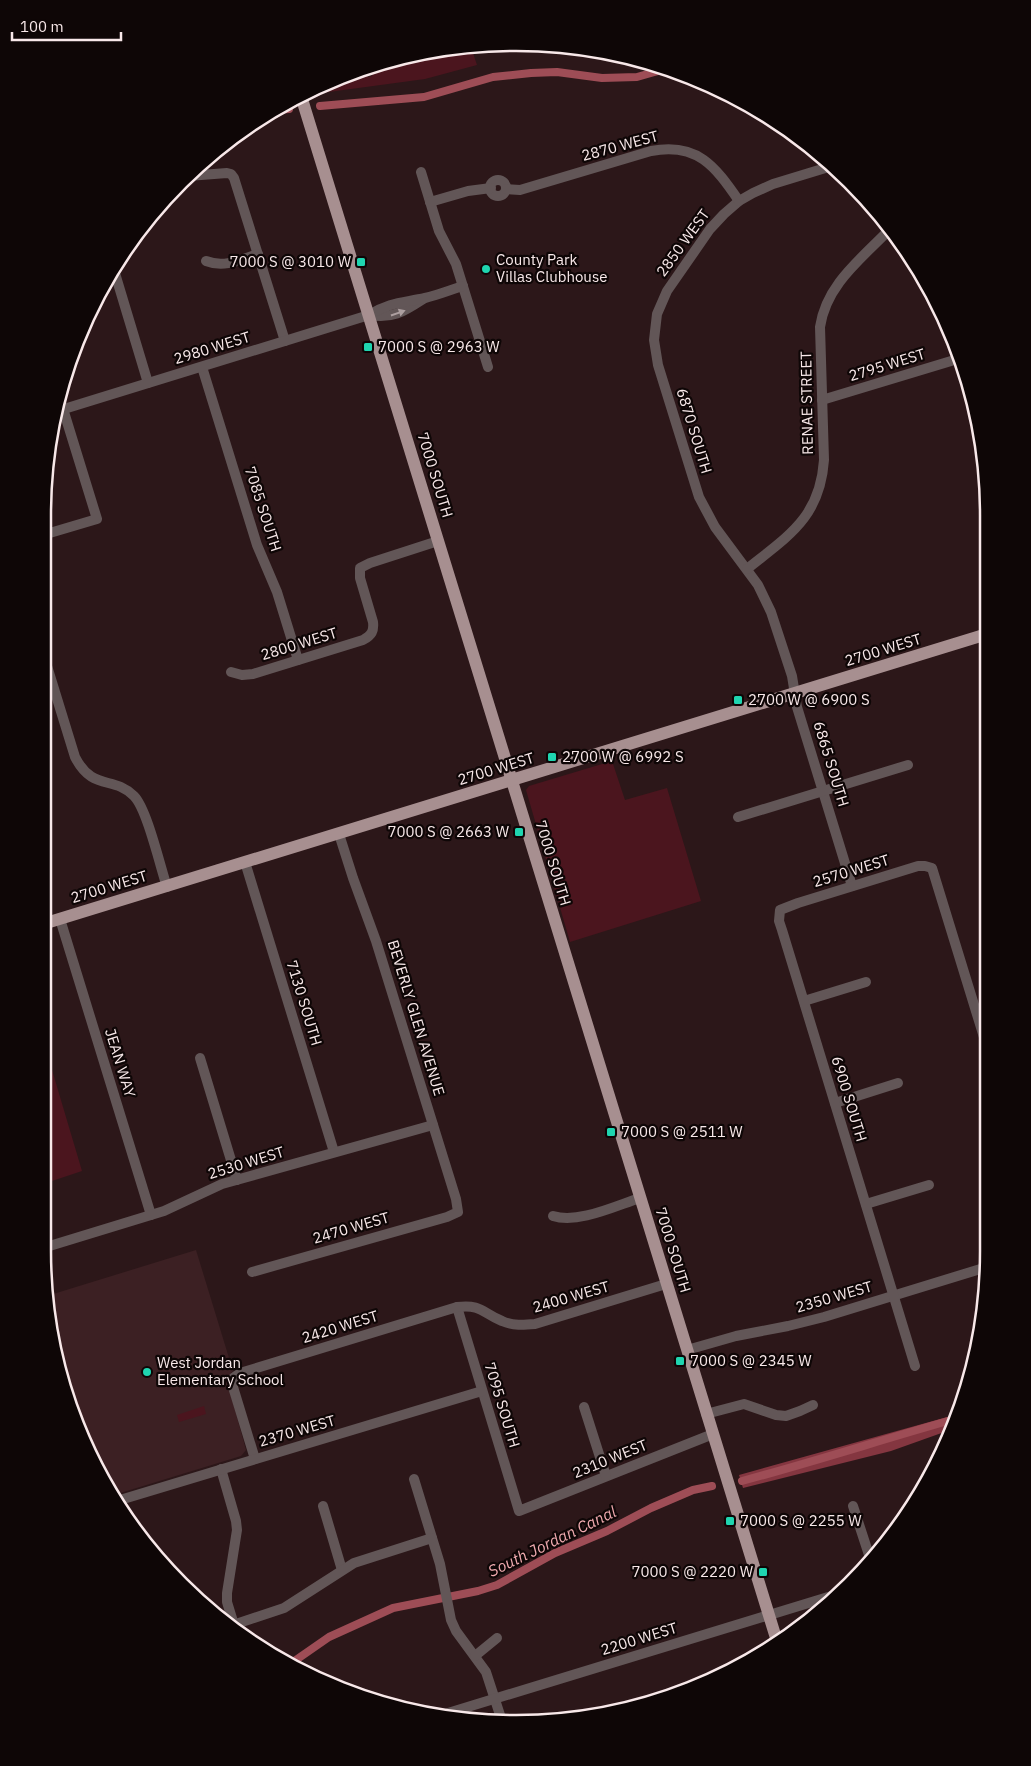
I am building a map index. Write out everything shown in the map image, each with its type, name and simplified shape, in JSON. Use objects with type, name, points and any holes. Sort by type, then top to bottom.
[{"type":"main road","name":"7000 SOUTH","points":[[304,102],[775,1635]]},
{"type":"main road","name":"2700 WEST","points":[[51,922],[980,636]]},
{"type":"street","name":"2870 WEST","points":[[430,202],[468,191],[491,188],[493,183],[498,180],[505,184],[506,189],[520,190],[651,151],[671,148],[698,155],[708,162],[717,170],[739,201]]},
{"type":"street","name":"2850 WEST","points":[[667,291],[710,229],[739,201],[773,184],[824,168]]},
{"type":"street","points":[[421,172],[438,231],[456,264],[488,367]]},
{"type":"street","points":[[200,175],[232,174],[285,341]]},
{"type":"street","name":"RENAE STREET","points":[[746,569],[795,529],[805,518],[819,492],[824,460],[820,327],[824,309],[829,297],[842,279],[885,234]]},
{"type":"street","points":[[206,261],[226,264],[258,254]]},
{"type":"street","points":[[116,278],[148,383]]},
{"type":"street","name":"2980 WEST","points":[[65,403],[148,383],[369,315],[384,318],[406,310],[425,298],[463,286]]},
{"type":"street","name":"6870 SOUTH","points":[[667,291],[661,302],[655,327],[655,352],[658,365],[699,497],[715,527],[746,569]]},
{"type":"street","name":"2795 WEST","points":[[822,400],[953,360]]},
{"type":"street","name":"7085 SOUTH","points":[[202,366],[257,545],[277,592],[298,660]]},
{"type":"street","points":[[51,533],[97,519],[64,409]]},
{"type":"street","name":"2800 WEST","points":[[231,672],[242,675],[253,674],[363,640],[373,633],[373,622],[360,578],[360,568],[370,562],[438,541]]},
{"type":"street","name":"6865 SOUTH","points":[[746,569],[765,598],[771,612],[792,676],[798,708],[852,886]]},
{"type":"street","points":[[51,679],[75,757],[80,767],[92,778],[126,790],[140,803],[167,887]]},
{"type":"street","points":[[738,817],[908,765]]},
{"type":"street","name":"BEVERLY GLEN AVENUE","points":[[339,834],[376,941],[456,1199],[458,1212]]},
{"type":"street","name":"7130 SOUTH","points":[[245,862],[334,1152]]},
{"type":"street","name":"2570 WEST","points":[[780,910],[787,906],[918,866],[932,868],[980,1021]]},
{"type":"street","name":"6900 SOUTH","points":[[780,910],[779,920],[915,1366]]},
{"type":"street","name":"JEAN WAY","points":[[60,919],[151,1215]]},
{"type":"street","points":[[804,1001],[866,982]]},
{"type":"street","points":[[200,1058],[238,1180]]},
{"type":"street","points":[[835,1103],[898,1084]]},
{"type":"street","name":"2530 WEST","points":[[51,1245],[164,1211],[222,1184],[433,1125]]},
{"type":"street","points":[[866,1204],[929,1185]]},
{"type":"street","points":[[553,1216],[563,1219],[576,1218],[640,1198]]},
{"type":"street","name":"2470 WEST","points":[[252,1272],[447,1217],[458,1212]]},
{"type":"street","name":"2350 WEST","points":[[687,1350],[736,1336],[805,1322],[979,1271]]},
{"type":"street","name":"2400 WEST","points":[[457,1307],[469,1306],[480,1308],[503,1321],[514,1324],[535,1324],[666,1284]]},
{"type":"street","name":"2420 WEST","points":[[255,1459],[233,1387],[233,1378],[240,1373],[457,1307]]},
{"type":"street","name":"7095 SOUTH","points":[[457,1307],[519,1511]]},
{"type":"street","name":"2370 WEST","points":[[123,1499],[482,1391]]},
{"type":"street","points":[[706,1414],[744,1404],[776,1415],[786,1416],[800,1412],[813,1405]]},
{"type":"street","points":[[584,1407],[606,1476]]},
{"type":"street","name":"2310 WEST","points":[[519,1511],[713,1434]]},
{"type":"street","points":[[221,1469],[237,1530],[227,1593],[231,1617]]},
{"type":"street","points":[[414,1478],[440,1564],[451,1620],[456,1631],[486,1672],[500,1714]]},
{"type":"street","points":[[323,1506],[342,1570]]},
{"type":"street","points":[[854,1506],[868,1553]]},
{"type":"street","points":[[239,1623],[284,1608],[354,1563],[432,1538]]},
{"type":"street","name":"2200 WEST","points":[[455,1711],[824,1598]]},
{"type":"street","points":[[475,1656],[496,1638]]},
{"type":"shaded area","points":[[473,53],[477,65],[425,79],[325,92],[366,76],[372,76],[372,74],[395,67],[455,55]]},
{"type":"shaded area","points":[[612,761],[625,800],[667,788],[701,901],[570,942],[526,790],[529,786]]},
{"type":"shaded area","points":[[51,1067],[82,1171],[51,1181]]},
{"type":"shaded area","name":"West Jordan Elementary School","points":[[196,1250],[233,1371],[227,1377],[227,1381],[246,1450],[241,1456],[120,1493],[99,1456],[76,1400],[60,1341],[53,1294]]},
{"type":"shaded area","points":[[204,1406],[206,1414],[179,1422],[177,1415]]},
{"type":"shaded area","points":[[948,1417],[942,1433],[891,1451],[743,1488],[739,1475]]},
{"type":"waterway","points":[[320,106],[424,97],[493,77],[531,73],[557,72],[602,78],[637,77],[653,72]]},
{"type":"waterway","name":"South Jordan Canal","points":[[742,1481],[947,1421]]},
{"type":"waterway","name":"South Jordan Canal","points":[[296,1660],[329,1637],[393,1608],[478,1591],[497,1585],[555,1553],[607,1531],[651,1508],[693,1490],[712,1486]]},
{"type":"place","name":"7000 S @ 3010 W","points":[[361,262]]},
{"type":"place","name":"County Park Villas Clubhouse","points":[[486,269]]},
{"type":"place","name":"7000 S @ 2963 W","points":[[368,347]]},
{"type":"place","name":"2700 W @ 6900 S","points":[[738,700]]},
{"type":"place","name":"2700 W @ 6992 S","points":[[552,757]]},
{"type":"place","name":"7000 S @ 2663 W","points":[[519,832]]},
{"type":"place","name":"7000 S @ 2511 W","points":[[611,1132]]},
{"type":"place","name":"7000 S @ 2345 W","points":[[680,1361]]},
{"type":"place","name":"West Jordan Elementary School","points":[[147,1372]]},
{"type":"place","name":"7000 S @ 2255 W","points":[[730,1521]]},
{"type":"place","name":"7000 S @ 2220 W","points":[[763,1572]]}]
